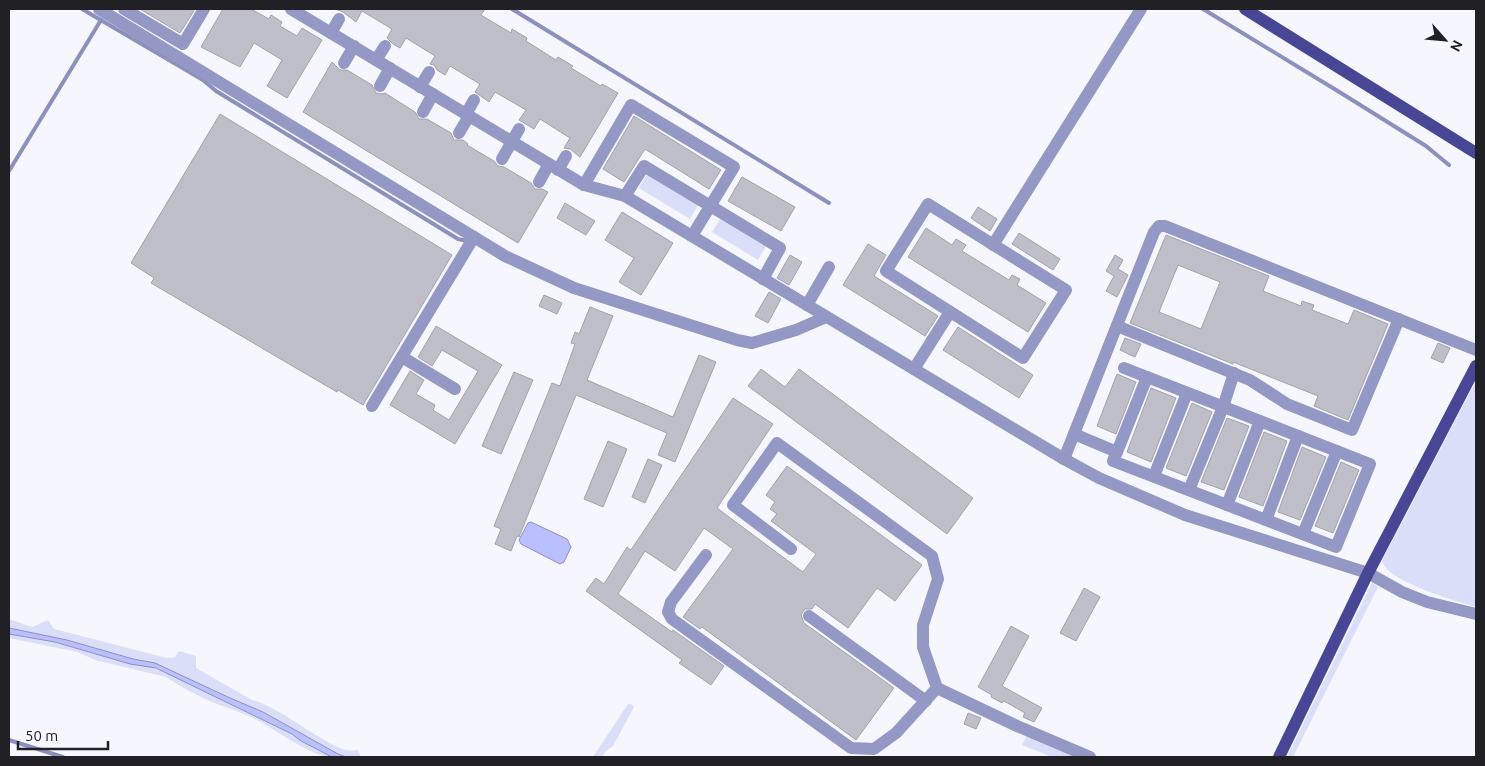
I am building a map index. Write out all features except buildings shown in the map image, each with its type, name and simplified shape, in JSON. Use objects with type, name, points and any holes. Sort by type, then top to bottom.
[{"type":"main road","points":[[1245,9],[1476,153]]},
{"type":"main road","points":[[1279,757],[1368,573],[1476,366]]},
{"type":"street","points":[[100,9],[474,237],[521,264],[574,288],[737,340],[752,343],[796,330],[826,316]]},
{"type":"street","points":[[124,9],[183,44],[204,9]]},
{"type":"street","points":[[292,9],[584,186],[624,196],[1064,459],[1099,478],[1185,516],[1368,573],[1402,592],[1427,602],[1476,614]]},
{"type":"street","points":[[993,245],[1141,9]]},
{"type":"street","points":[[331,33],[339,18]]},
{"type":"street","points":[[344,63],[354,46]]},
{"type":"street","points":[[376,60],[385,46]]},
{"type":"street","points":[[380,86],[390,68]]},
{"type":"street","points":[[420,86],[429,72]]},
{"type":"street","points":[[423,112],[433,94]]},
{"type":"street","points":[[459,133],[474,100]]},
{"type":"street","points":[[584,186],[631,105],[734,167],[692,236]]},
{"type":"street","points":[[502,158],[519,128]]},
{"type":"street","points":[[539,182],[566,156]]},
{"type":"street","points":[[624,196],[644,166],[780,248],[763,279]]},
{"type":"street","points":[[928,204],[1066,290],[1023,358],[950,312],[886,271],[928,204]]},
{"type":"street","points":[[1064,459],[1154,232],[1159,226],[1165,226],[1476,350]]},
{"type":"street","points":[[372,406],[474,237]]},
{"type":"street","points":[[807,305],[829,267]]},
{"type":"street","points":[[914,369],[950,312]]},
{"type":"street","points":[[1116,326],[1250,380],[1287,404],[1352,430],[1399,319]]},
{"type":"street","points":[[402,357],[456,389]]},
{"type":"street","points":[[1124,368],[1370,464],[1336,547],[1113,461],[1147,377]]},
{"type":"street","points":[[1189,490],[1223,407],[1234,373]]},
{"type":"street","points":[[1154,476],[1187,393]]},
{"type":"street","points":[[1227,504],[1260,421]]},
{"type":"street","points":[[1074,434],[1117,452]]},
{"type":"street","points":[[1266,520],[1298,436]]},
{"type":"street","points":[[791,549],[733,505],[777,443],[932,556],[938,579],[923,625],[923,647],[937,688],[1017,726],[1090,757]]},
{"type":"street","points":[[1303,534],[1337,451]]},
{"type":"street","points":[[706,555],[670,602],[668,612],[672,619],[851,748],[874,749],[896,733],[937,688]]},
{"type":"street","points":[[809,616],[926,701]]},
{"type":"shaded area","points":[[648,172],[699,203],[690,219],[639,188]]},
{"type":"shaded area","points":[[722,216],[767,244],[758,260],[712,232]]},
{"type":"shaded area","points":[[1476,381],[1476,607],[1424,590],[1409,583],[1387,569],[1382,561]]},
{"type":"shaded area","points":[[1372,583],[1378,587],[1293,757],[1287,757]]},
{"type":"shaded area","points":[[9,619],[32,627],[48,620],[54,629],[167,658],[175,657],[179,651],[196,656],[196,668],[252,700],[281,713],[337,747],[358,750],[361,757],[346,757],[338,754],[263,712],[155,663],[133,659],[67,640],[9,628]]},
{"type":"shaded area","points":[[9,634],[55,642],[130,664],[156,668],[292,734],[301,741],[332,757],[304,748],[257,720],[206,699],[166,677],[95,660],[78,652],[9,638]]},
{"type":"shaded area","points":[[628,704],[634,707],[613,746],[602,757],[593,757]]},
{"type":"shaded area","points":[[1028,734],[1082,757],[1052,757],[1022,745]]},
{"type":"water","points":[[531,522],[567,539],[571,547],[564,562],[560,564],[521,544],[519,540],[528,523]]},
{"type":"water","points":[[9,628],[67,640],[133,659],[155,663],[263,712],[346,757],[332,757],[301,741],[292,734],[156,668],[130,664],[55,642],[9,634]]},
{"type":"waterway","points":[[82,9],[203,80],[216,91],[458,239],[467,241]]},
{"type":"waterway","points":[[512,9],[829,203]]},
{"type":"waterway","points":[[1203,9],[1426,146],[1449,165]]},
{"type":"waterway","points":[[9,171],[101,20]]},
{"type":"waterway","points":[[9,740],[63,757]]}]
